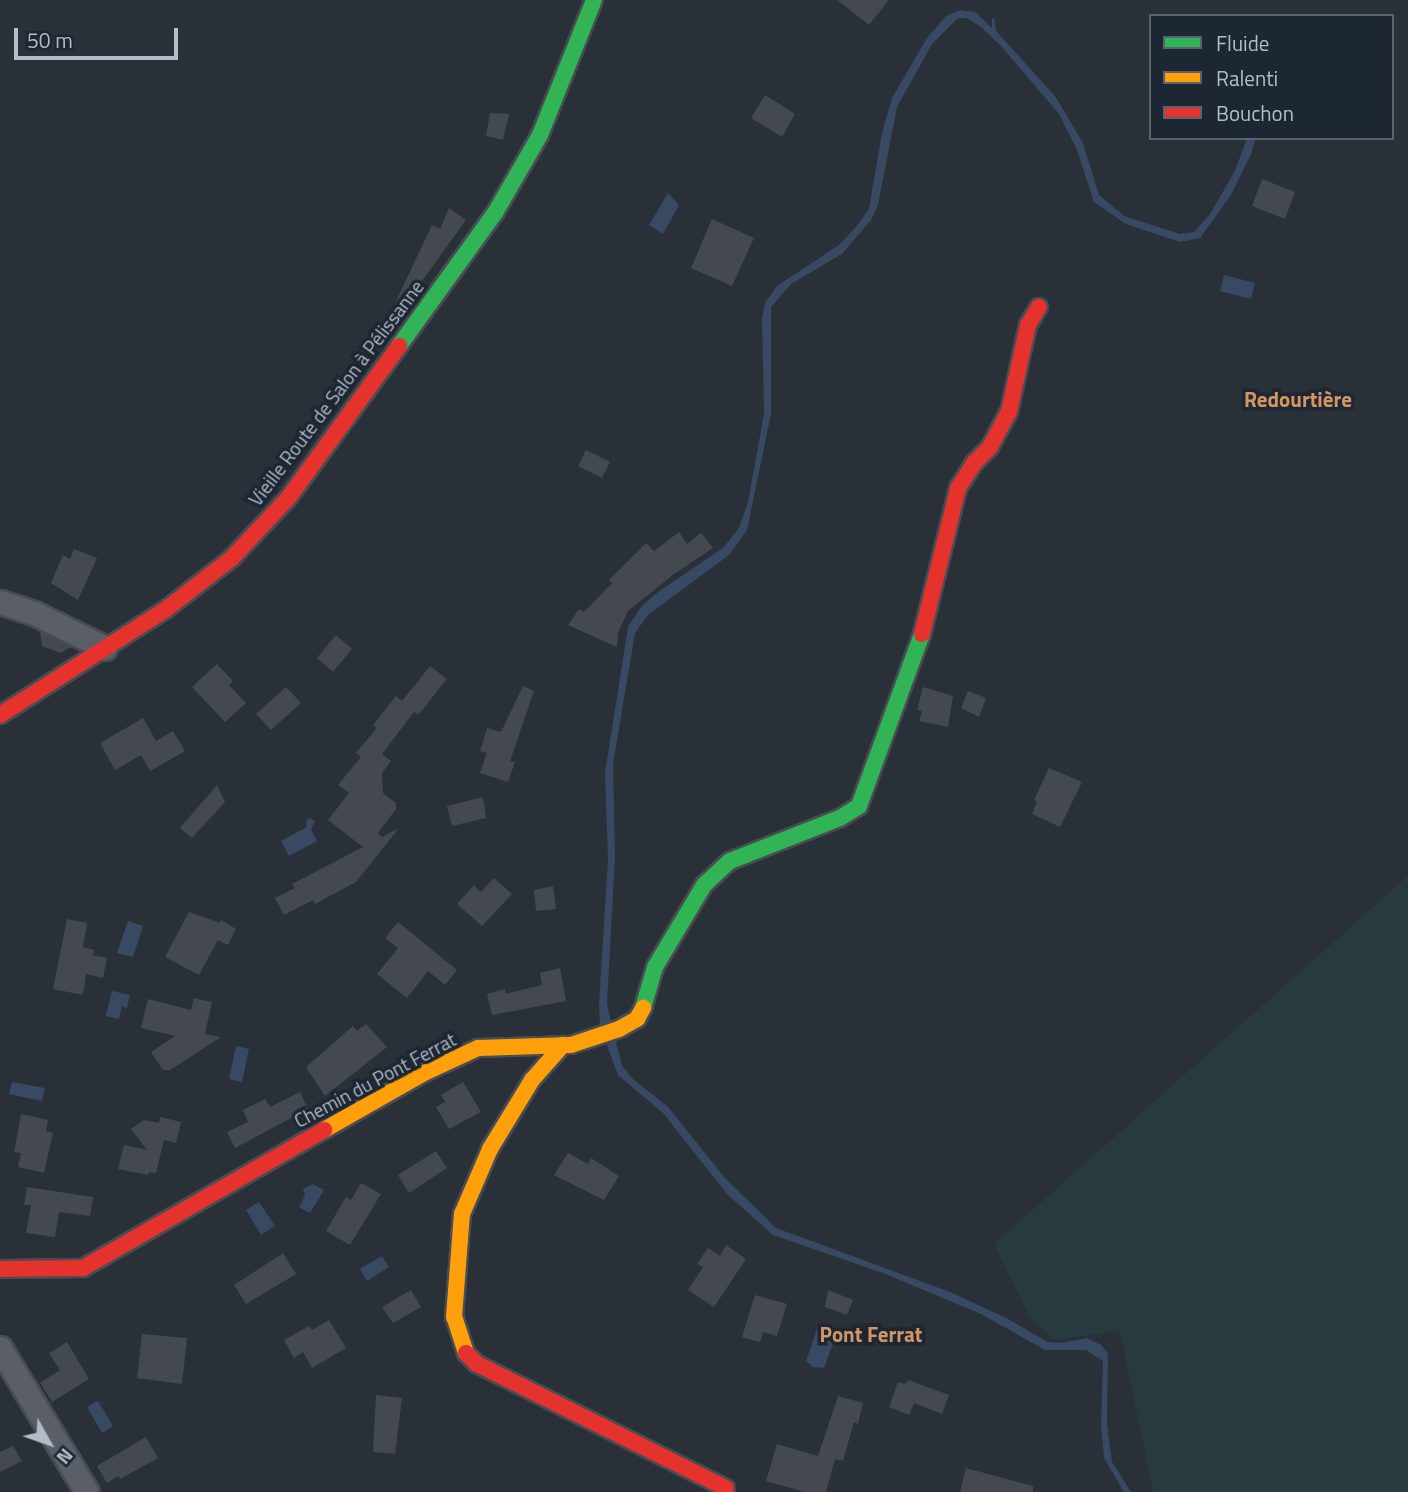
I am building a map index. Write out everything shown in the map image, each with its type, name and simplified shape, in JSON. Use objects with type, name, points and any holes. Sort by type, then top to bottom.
[{"type":"street","name":"Vieille Route de Salon à Pélissanne","points":[[0,715],[165,610],[232,558],[289,497],[495,213],[540,135],[594,0]]},
{"type":"street","name":"Chemin du Pont Ferrat","points":[[0,1269],[83,1268],[435,1068],[478,1048],[563,1045],[598,1037],[637,1019],[644,1007],[655,967],[704,885],[730,861],[840,818],[859,806],[906,670],[926,624],[958,488],[974,463],[990,447],[1009,412],[1028,325],[1040,307]]},
{"type":"street","points":[[0,602],[34,613],[105,648]]},
{"type":"street","points":[[563,1045],[532,1080],[490,1149],[462,1214],[454,1317],[460,1341],[466,1354],[477,1364],[726,1488]]},
{"type":"street","points":[[0,1348],[88,1492]]},
{"type":"green space","points":[[1408,876],[1408,1492],[1153,1492],[1120,1331],[1054,1340],[1030,1318],[994,1244]]},
{"type":"water","points":[[960,10],[975,12],[992,28],[992,18],[995,20],[996,31],[1055,96],[1083,143],[1099,195],[1124,216],[1180,234],[1194,232],[1210,214],[1235,171],[1246,140],[1255,140],[1251,154],[1231,195],[1200,238],[1180,242],[1126,224],[1094,202],[1077,150],[1059,114],[1001,46],[980,26],[966,18],[958,18],[932,44],[897,107],[878,205],[871,220],[842,254],[791,284],[771,307],[771,414],[747,530],[729,555],[648,615],[635,633],[613,764],[615,857],[607,1004],[622,1066],[633,1079],[668,1107],[725,1178],[776,1228],[950,1292],[1006,1318],[1048,1342],[1061,1343],[1087,1338],[1101,1345],[1108,1354],[1107,1424],[1112,1462],[1131,1492],[1124,1492],[1104,1458],[1101,1425],[1103,1361],[1086,1350],[1045,1350],[981,1314],[883,1273],[773,1235],[727,1194],[663,1113],[618,1075],[600,1026],[599,1003],[608,860],[605,773],[628,627],[641,607],[658,592],[723,548],[739,528],[748,502],[764,414],[762,317],[765,303],[777,286],[839,245],[869,208],[882,133],[892,98],[927,38],[946,16]]},
{"type":"water","points":[[668,193],[679,205],[663,234],[649,225]]},
{"type":"water","points":[[1224,275],[1255,283],[1251,299],[1220,291]]},
{"type":"water","points":[[309,818],[315,821],[311,829],[317,841],[289,856],[281,841],[307,827]]},
{"type":"water","points":[[128,921],[143,926],[133,957],[117,953]]},
{"type":"water","points":[[112,991],[130,995],[127,1008],[122,1006],[119,1019],[106,1016]]},
{"type":"water","points":[[236,1046],[249,1049],[242,1082],[229,1079]]},
{"type":"water","points":[[12,1082],[45,1088],[42,1101],[9,1094]]},
{"type":"water","points":[[313,1184],[324,1190],[310,1213],[299,1207],[305,1195],[303,1189]]},
{"type":"water","points":[[259,1202],[275,1226],[261,1235],[246,1210]]},
{"type":"water","points":[[382,1256],[389,1267],[367,1281],[360,1269]]},
{"type":"water","points":[[819,1323],[838,1330],[824,1368],[813,1367],[806,1361]]},
{"type":"water","points":[[98,1401],[113,1426],[102,1433],[87,1407]]},
{"type":"building","points":[[837,0],[889,0],[869,25]]},
{"type":"building","points":[[765,95],[795,114],[782,137],[751,118]]},
{"type":"building","points":[[490,113],[509,114],[503,140],[486,136]]},
{"type":"building","points":[[1262,179],[1295,192],[1285,219],[1252,206]]},
{"type":"building","points":[[449,208],[466,220],[396,317],[390,314],[432,225],[440,229]]},
{"type":"building","points":[[712,219],[754,238],[732,286],[691,268]]},
{"type":"building","points":[[586,450],[610,462],[602,478],[578,466]]},
{"type":"building","points":[[679,532],[687,544],[701,533],[713,548],[674,574],[628,611],[618,633],[617,647],[568,625],[579,609],[584,612],[612,583],[609,580],[646,543],[654,551]]},
{"type":"building","points":[[74,549],[97,558],[78,600],[51,583],[63,555],[70,559]]},
{"type":"building","points":[[40,631],[71,647],[61,653],[42,646]]},
{"type":"building","points":[[336,635],[352,649],[333,672],[317,658]]},
{"type":"building","points":[[217,664],[233,681],[229,685],[246,703],[225,722],[192,687]]},
{"type":"building","points":[[430,666],[447,679],[418,715],[414,712],[382,754],[391,761],[382,773],[383,793],[396,803],[396,809],[378,833],[382,837],[399,828],[356,882],[315,904],[313,900],[284,915],[275,898],[295,888],[292,884],[363,847],[328,820],[349,793],[338,785],[361,757],[356,753],[377,728],[373,725],[396,696],[402,701]]},
{"type":"building","points":[[523,686],[534,691],[510,761],[515,762],[508,782],[480,773],[487,753],[480,751],[487,728],[501,732]]},
{"type":"building","points":[[286,687],[301,703],[271,730],[256,714]]},
{"type":"building","points":[[923,687],[953,696],[948,727],[919,721],[922,711],[917,710]]},
{"type":"building","points":[[968,691],[986,698],[979,717],[961,708]]},
{"type":"building","points":[[143,718],[156,741],[173,731],[185,751],[150,771],[141,755],[115,770],[100,743]]},
{"type":"building","points":[[1049,768],[1082,782],[1060,827],[1032,814],[1037,802],[1034,800]]},
{"type":"building","points":[[217,785],[225,802],[192,838],[180,828]]},
{"type":"building","points":[[483,797],[486,818],[452,826],[447,806]]},
{"type":"building","points":[[494,878],[512,894],[482,926],[457,904],[474,885],[481,892]]},
{"type":"building","points":[[553,886],[556,909],[536,911],[534,890]]},
{"type":"building","points":[[189,912],[220,923],[221,920],[236,929],[228,945],[218,940],[199,975],[165,957]]},
{"type":"building","points":[[67,919],[87,923],[83,947],[94,950],[93,955],[107,958],[103,978],[86,974],[83,995],[53,989]]},
{"type":"building","points":[[398,922],[457,970],[445,985],[428,971],[407,998],[377,974],[398,948],[385,938]]},
{"type":"building","points":[[560,968],[566,1001],[492,1015],[487,994],[505,989],[506,994],[542,985],[540,973]]},
{"type":"building","points":[[194,998],[212,1002],[205,1034],[221,1037],[170,1070],[163,1070],[151,1052],[175,1036],[141,1028],[148,999],[191,1010]]},
{"type":"building","points":[[366,1024],[387,1047],[325,1096],[306,1067],[353,1026],[357,1031]]},
{"type":"building","points":[[463,1082],[481,1112],[449,1129],[436,1107],[445,1102],[441,1095]]},
{"type":"building","points":[[300,1092],[308,1109],[235,1148],[227,1132],[248,1122],[243,1110],[265,1099],[270,1107]]},
{"type":"building","points":[[21,1114],[48,1120],[46,1131],[53,1133],[44,1173],[18,1167],[21,1153],[14,1152]]},
{"type":"building","points":[[160,1117],[181,1122],[176,1143],[164,1140],[156,1173],[149,1172],[148,1175],[118,1169],[124,1145],[147,1150],[131,1129],[144,1120],[159,1123]]},
{"type":"building","points":[[436,1151],[447,1168],[409,1193],[398,1175]]},
{"type":"building","points":[[568,1153],[588,1164],[591,1158],[619,1176],[604,1200],[554,1175]]},
{"type":"building","points":[[361,1183],[381,1194],[350,1245],[326,1231],[346,1197],[351,1200]]},
{"type":"building","points":[[27,1187],[93,1197],[90,1216],[59,1212],[55,1237],[26,1233],[31,1205],[24,1205]]},
{"type":"building","points":[[726,1245],[746,1259],[714,1307],[688,1290],[703,1267],[697,1264],[708,1248],[720,1256]]},
{"type":"building","points":[[283,1253],[296,1274],[246,1304],[234,1285]]},
{"type":"building","points":[[411,1290],[421,1307],[393,1323],[382,1307]]},
{"type":"building","points":[[828,1290],[853,1300],[847,1315],[825,1307]]},
{"type":"building","points":[[755,1295],[787,1304],[777,1336],[763,1332],[760,1342],[742,1337]]},
{"type":"building","points":[[329,1320],[346,1348],[312,1368],[303,1352],[294,1358],[284,1340],[309,1326],[312,1330]]},
{"type":"building","points":[[142,1334],[187,1338],[182,1384],[137,1378]]},
{"type":"building","points":[[67,1342],[89,1379],[52,1402],[40,1383],[60,1370],[49,1353]]},
{"type":"building","points":[[908,1380],[949,1395],[942,1414],[914,1403],[909,1415],[889,1407],[898,1382],[906,1384]]},
{"type":"building","points":[[376,1395],[402,1398],[395,1454],[373,1452]]},
{"type":"building","points":[[838,1396],[863,1403],[858,1424],[854,1422],[843,1461],[835,1459],[826,1492],[805,1492],[766,1481],[777,1444],[818,1456]]},
{"type":"building","points":[[146,1437],[158,1458],[120,1479],[118,1476],[107,1483],[97,1466]]},
{"type":"building","points":[[13,1446],[22,1461],[0,1472],[0,1452]]},
{"type":"building","points":[[966,1468],[1033,1486],[1033,1492],[960,1492]]},
{"type":"traffic: fast","points":[[399,346],[495,213],[540,135],[594,0]]},
{"type":"traffic: fast","points":[[643,1008],[655,967],[704,885],[730,861],[840,818],[859,806],[922,634]]},
{"type":"traffic: slow","points":[[324,1130],[424,1073],[478,1048],[571,1045],[619,1029],[637,1019],[643,1008]]},
{"type":"traffic: slow","points":[[466,1353],[454,1317],[462,1214],[490,1149],[532,1080],[563,1045]]},
{"type":"traffic: jam","points":[[922,634],[958,488],[974,463],[990,447],[1009,412],[1028,325],[1039,307]]},
{"type":"traffic: jam","points":[[0,715],[165,610],[232,558],[289,497],[399,346]]},
{"type":"traffic: jam","points":[[0,1269],[83,1268],[324,1130]]},
{"type":"traffic: jam","points":[[466,1353],[477,1364],[726,1488]]},
{"type":"district","name":"Redourtière","points":[[1298,399]]},
{"type":"district","name":"Pont Ferrat","points":[[871,1334]]}]
